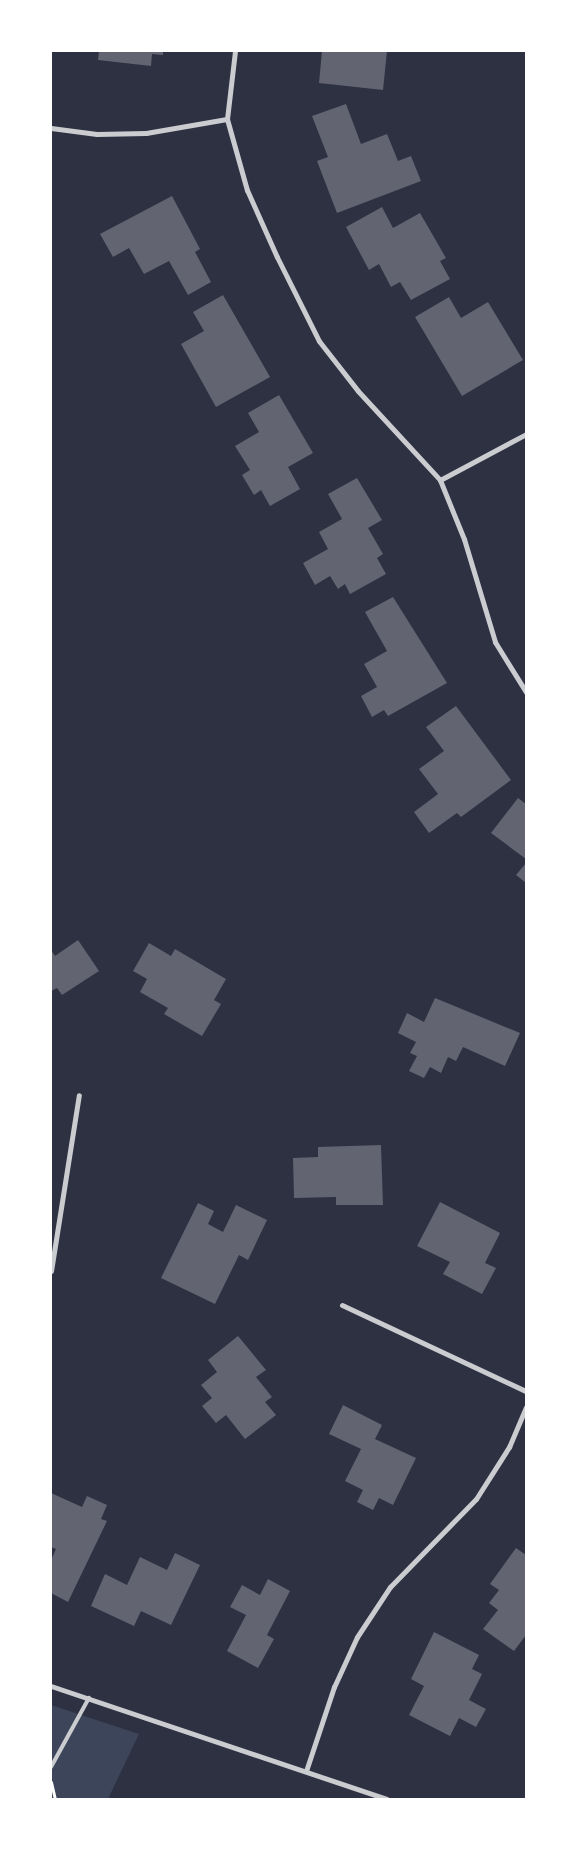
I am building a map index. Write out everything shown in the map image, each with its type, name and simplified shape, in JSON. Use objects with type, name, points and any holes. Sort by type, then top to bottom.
[{"type":"street","points":[[235,51],[227,119],[247,190],[319,341],[358,392],[440,480],[464,539],[495,642],[526,692]]},
{"type":"street","points":[[51,128],[97,134],[146,133],[227,119]]},
{"type":"street","points":[[440,480],[526,434]]},
{"type":"street","points":[[51,1271],[79,1096]]},
{"type":"street","points":[[342,1305],[526,1391]]},
{"type":"street","points":[[306,1771],[334,1687],[357,1637],[390,1587],[476,1500],[510,1447],[526,1407]]},
{"type":"street","points":[[51,1686],[387,1799]]},
{"type":"lane","points":[[51,1767],[90,1698]]},
{"type":"path","points":[[51,1782],[55,1799]]},
{"type":"shaded area","points":[[51,1705],[139,1734],[108,1799],[51,1799]]},
{"type":"building","points":[[99,51],[163,51],[163,55],[152,54],[151,66],[98,60]]},
{"type":"building","points":[[322,51],[387,51],[383,90],[319,83]]},
{"type":"building","points":[[346,104],[361,144],[387,134],[398,161],[411,156],[421,181],[337,213],[317,161],[328,157],[312,116]]},
{"type":"building","points":[[172,196],[200,249],[195,252],[211,282],[188,295],[169,261],[144,274],[129,248],[113,257],[100,234]]},
{"type":"building","points":[[382,207],[393,228],[420,213],[446,258],[440,261],[450,279],[411,300],[400,282],[391,287],[379,264],[369,270],[346,227]]},
{"type":"building","points":[[223,295],[270,377],[216,407],[181,344],[204,331],[193,312]]},
{"type":"building","points":[[449,297],[461,318],[488,302],[523,360],[462,396],[415,317]]},
{"type":"building","points":[[279,395],[313,453],[288,467],[300,489],[270,506],[261,490],[254,495],[242,475],[250,470],[235,446],[259,432],[248,413]]},
{"type":"building","points":[[357,478],[382,520],[368,528],[383,554],[377,558],[386,574],[350,594],[345,584],[338,589],[330,576],[315,585],[303,563],[328,549],[319,532],[342,519],[328,494]]},
{"type":"building","points":[[393,597],[447,683],[388,716],[384,710],[372,717],[361,696],[377,687],[364,664],[387,651],[365,612]]},
{"type":"building","points":[[456,706],[511,780],[461,817],[457,813],[429,833],[414,812],[438,794],[419,769],[444,751],[426,727]]},
{"type":"building","points":[[518,798],[526,804],[526,859],[491,833]]},
{"type":"building","points":[[526,863],[526,883],[516,875]]},
{"type":"building","points":[[78,940],[99,971],[62,995],[57,988],[51,991],[51,950],[55,956]]},
{"type":"building","points":[[149,943],[171,956],[175,949],[226,979],[214,1000],[221,1004],[202,1036],[164,1014],[168,1008],[140,992],[147,979],[133,971]]},
{"type":"building","points":[[435,998],[520,1033],[505,1066],[463,1047],[456,1061],[448,1057],[441,1073],[430,1067],[424,1078],[409,1071],[417,1056],[410,1053],[416,1042],[398,1033],[407,1013],[424,1022]]},
{"type":"building","points":[[381,1145],[383,1205],[336,1205],[336,1197],[294,1198],[293,1158],[318,1157],[318,1147]]},
{"type":"building","points":[[440,1202],[500,1233],[485,1263],[496,1268],[482,1294],[443,1274],[450,1262],[417,1246]]},
{"type":"building","points":[[198,1203],[214,1211],[208,1224],[223,1232],[236,1205],[267,1220],[248,1260],[239,1255],[215,1304],[161,1278]]},
{"type":"building","points":[[238,1336],[266,1370],[256,1377],[272,1397],[265,1402],[276,1415],[245,1439],[226,1415],[216,1423],[202,1406],[212,1398],[201,1385],[217,1372],[208,1360]]},
{"type":"building","points":[[343,1405],[382,1425],[375,1439],[416,1458],[393,1505],[379,1498],[373,1510],[357,1502],[363,1490],[345,1481],[361,1449],[329,1434]]},
{"type":"building","points":[[51,1493],[82,1507],[87,1496],[107,1505],[101,1519],[107,1521],[68,1602],[51,1593],[51,1560],[56,1549],[51,1547]]},
{"type":"building","points":[[516,1548],[526,1555],[526,1635],[514,1651],[483,1629],[498,1610],[489,1603],[499,1590],[490,1584]]},
{"type":"building","points":[[175,1553],[200,1565],[171,1625],[141,1611],[134,1626],[91,1606],[105,1574],[127,1585],[140,1557],[167,1570]]},
{"type":"building","points":[[268,1579],[290,1591],[267,1635],[274,1639],[258,1668],[227,1651],[246,1615],[230,1607],[242,1585],[260,1595]]},
{"type":"building","points":[[434,1632],[479,1655],[472,1669],[482,1674],[469,1700],[486,1709],[476,1727],[459,1718],[450,1736],[409,1715],[424,1686],[411,1679]]}]
